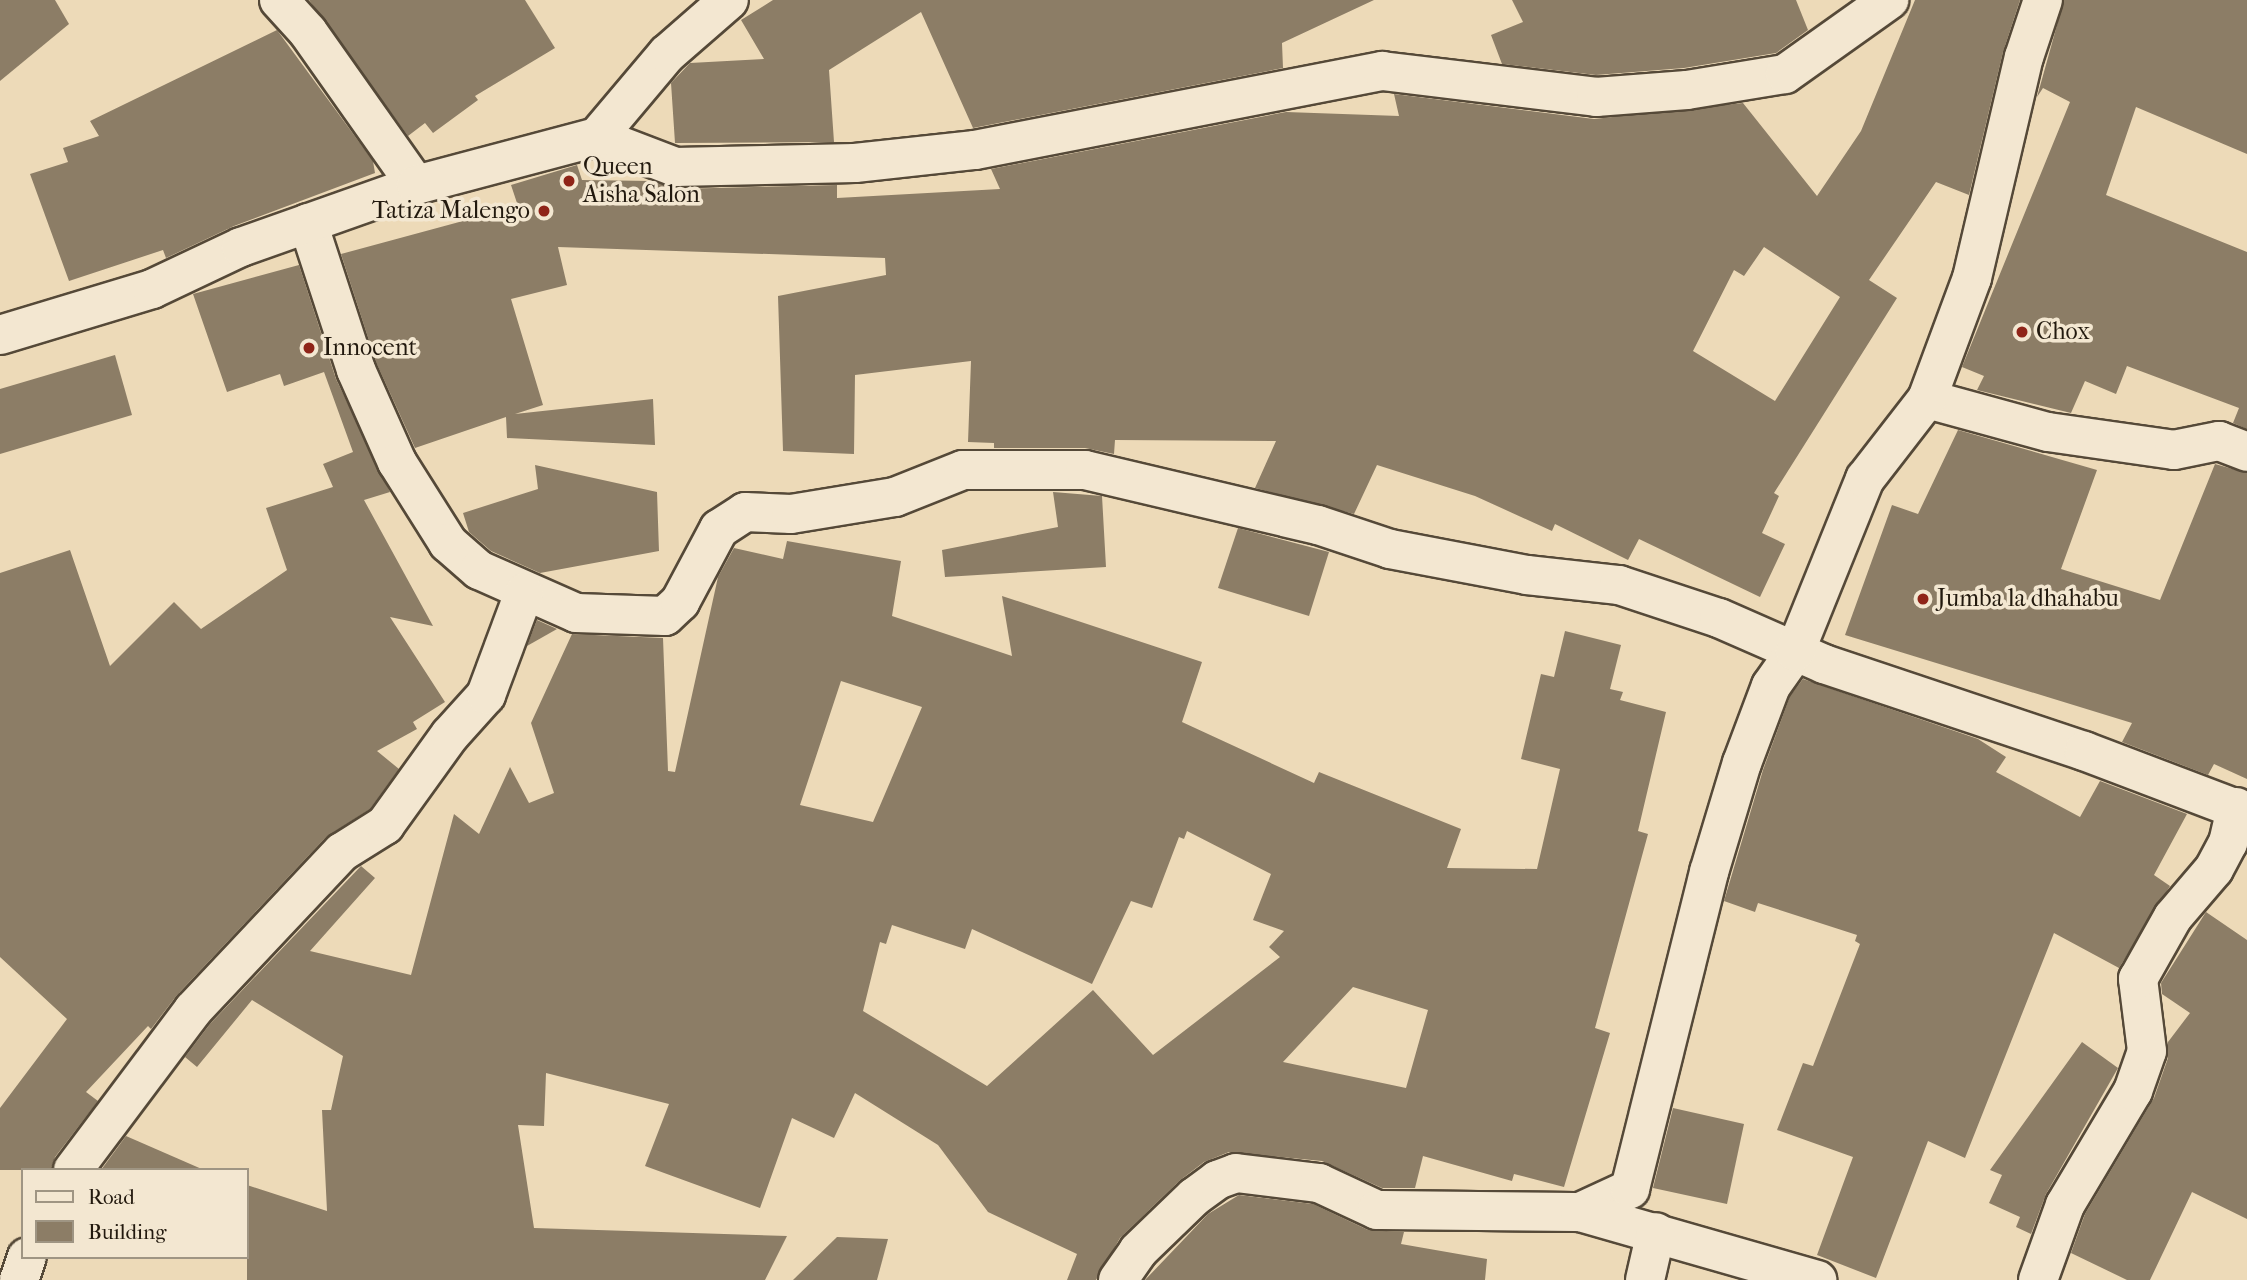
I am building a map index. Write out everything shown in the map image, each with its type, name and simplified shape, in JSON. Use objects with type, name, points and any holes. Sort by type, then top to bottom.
[{"type":"street","points":[[279,0],[308,33],[416,185]]},
{"type":"street","points":[[0,335],[152,289],[241,247],[416,185],[597,137],[667,54],[729,0]]},
{"type":"street","points":[[597,137],[675,167],[855,163],[975,150],[1382,71],[1596,97],[1686,90],[1785,74],[1889,0]]},
{"type":"street","points":[[1580,1212],[1630,1189],[1709,872],[1738,775],[1771,686],[1795,652],[1865,479],[1927,399],[1972,278],[2024,57],[2043,0]]},
{"type":"street","points":[[309,223],[356,370],[397,462],[449,543],[479,570],[524,593],[576,613],[665,616],[680,602],[719,529],[745,512],[791,514],[895,497],[963,470],[1085,470],[1293,519],[1390,549],[1527,575],[1619,585],[1719,618],[1795,652],[2241,810],[2228,844],[2214,869],[2173,917],[2138,979],[2147,1051],[2138,1078],[2065,1205],[2038,1280]]},
{"type":"street","points":[[1927,399],[2048,432],[2174,450],[2219,441],[2247,452]]},
{"type":"street","points":[[74,1168],[193,1010],[342,852],[385,825],[450,735],[486,695],[524,593]]},
{"type":"street","points":[[1118,1280],[1138,1251],[1194,1197],[1236,1173],[1319,1183],[1377,1210],[1580,1212],[1817,1280]]},
{"type":"street","points":[[1645,1280],[1656,1232]]},
{"type":"street","points":[[19,1280],[26,1259]]},
{"type":"building","points":[[0,0],[55,0],[69,24],[0,81]]},
{"type":"building","points":[[309,0],[525,0],[555,48],[475,96],[478,100],[433,133],[425,123],[408,136]]},
{"type":"building","points":[[773,0],[1374,0],[1282,43],[1283,68],[973,128],[921,12],[829,70],[834,142],[675,143],[671,83],[690,63],[764,59],[741,20]]},
{"type":"building","points":[[1512,0],[1796,0],[1808,30],[1776,53],[1684,68],[1596,75],[1502,64],[1491,35],[1523,22]]},
{"type":"building","points":[[1915,0],[2020,0],[2003,52],[1969,195],[1936,182],[1869,280],[1897,298],[1774,493],[1779,496],[1762,533],[1785,544],[1760,597],[1639,539],[1628,560],[1555,524],[1552,531],[1475,496],[1377,465],[1354,514],[1255,488],[1276,441],[1115,440],[1114,454],[1085,448],[994,448],[994,443],[968,442],[971,361],[855,375],[854,454],[783,451],[778,296],[886,275],[885,258],[558,247],[567,285],[511,299],[543,405],[515,414],[653,399],[655,445],[507,438],[506,417],[415,448],[376,362],[341,254],[518,206],[511,185],[577,165],[582,180],[651,181],[675,189],[837,185],[837,198],[1000,189],[991,169],[1286,112],[1399,116],[1394,94],[1594,119],[1743,103],[1817,196],[1861,131]],"holes":[[[1764,247],[1840,297],[1775,401],[1693,351],[1734,270],[1744,276]]]},
{"type":"building","points":[[2064,0],[2247,0],[2247,154],[2136,107],[2106,195],[2247,252],[2247,429],[2233,423],[2239,408],[2127,366],[2116,394],[2085,381],[2071,413],[1977,390],[1984,376],[1962,367],[2070,102],[2043,88],[2037,97]]},
{"type":"building","points":[[277,30],[373,161],[375,173],[234,226],[166,258],[163,250],[69,281],[30,174],[68,162],[63,148],[99,136],[90,121]]},
{"type":"building","points":[[299,265],[336,379],[390,492],[364,500],[433,626],[390,617],[445,702],[413,722],[417,729],[377,751],[399,769],[370,809],[326,837],[177,995],[151,1029],[148,1026],[86,1092],[98,1101],[55,1157],[52,1168],[0,1170],[0,1108],[67,1019],[0,957],[0,573],[70,550],[110,666],[174,602],[201,629],[287,570],[266,508],[333,487],[323,464],[353,452],[324,372],[284,386],[280,374],[227,392],[193,294]]},
{"type":"building","points":[[115,355],[132,415],[0,454],[0,389]]},
{"type":"building","points":[[1958,430],[2097,470],[2061,569],[2160,600],[2215,464],[2247,473],[2247,779],[2214,764],[2208,775],[2122,742],[2132,723],[1845,635],[1892,505],[1918,514]]},
{"type":"building","points":[[535,465],[657,492],[659,551],[540,573],[491,551],[469,532],[463,513],[538,489]]},
{"type":"building","points":[[1053,492],[1102,496],[1106,567],[945,577],[942,550],[1058,527]]},
{"type":"building","points":[[1238,528],[1329,552],[1309,616],[1218,588]]},
{"type":"building","points":[[787,541],[901,561],[892,616],[1012,656],[1002,596],[1202,662],[1182,722],[1314,783],[1319,772],[1461,829],[1447,868],[1537,869],[1560,769],[1521,759],[1541,674],[1554,677],[1565,631],[1621,645],[1610,689],[1623,692],[1620,700],[1666,712],[1638,831],[1648,834],[1595,1028],[1610,1033],[1564,1187],[1514,1174],[1512,1181],[1423,1156],[1415,1188],[1382,1188],[1322,1161],[1229,1152],[1204,1162],[1179,1181],[1120,1238],[1096,1280],[1067,1280],[1077,1254],[988,1212],[938,1145],[855,1093],[834,1138],[792,1118],[760,1208],[645,1166],[669,1104],[546,1073],[544,1126],[518,1125],[534,1228],[787,1236],[765,1280],[247,1280],[248,1185],[327,1211],[322,1110],[331,1110],[343,1056],[252,1000],[197,1067],[185,1057],[210,1024],[361,866],[375,878],[310,951],[411,975],[454,814],[479,834],[510,767],[529,803],[554,793],[531,723],[572,634],[663,638],[668,771],[675,772],[718,577],[734,548],[783,559]],"holes":[[[841,681],[922,707],[873,822],[800,805]],[[1187,831],[1271,874],[1253,920],[1284,931],[1269,947],[1280,957],[1153,1055],[1093,990],[987,1086],[863,1011],[880,942],[886,944],[892,925],[965,949],[972,929],[1092,984],[1131,901],[1152,908],[1179,837],[1184,839]],[[1353,987],[1428,1010],[1406,1088],[1283,1062]]]},
{"type":"building","points":[[537,620],[557,629],[527,646]]},
{"type":"building","points":[[1803,679],[1978,739],[2006,757],[1996,772],[2080,817],[2100,781],[2187,814],[2154,875],[2170,886],[2119,968],[2054,933],[1965,1158],[1928,1141],[1876,1278],[1817,1255],[1853,1157],[1777,1130],[1803,1063],[1813,1066],[1860,944],[1855,941],[1857,935],[1758,903],[1755,912],[1724,901],[1763,770],[1790,696]]},
{"type":"building","points":[[2206,912],[2247,940],[2247,1219],[2192,1192],[2150,1280],[2127,1280],[2071,1253],[2085,1214],[2154,1098],[2168,1058],[2168,1042],[2190,1013],[2162,994],[2161,983]]},
{"type":"building","points":[[2082,1042],[2118,1068],[2046,1194],[2031,1234],[2016,1227],[2020,1217],[1989,1203],[2002,1175],[1990,1170]]},
{"type":"building","points":[[1673,1108],[1744,1124],[1727,1204],[1653,1188]]},
{"type":"building","points":[[126,1136],[199,1168],[102,1168]]},
{"type":"building","points":[[1239,1195],[1313,1204],[1368,1230],[1404,1232],[1401,1244],[1487,1259],[1485,1280],[1145,1280],[1208,1214]]},
{"type":"building","points":[[837,1237],[888,1239],[877,1280],[793,1280]]},
{"type":"place","name":"Queen Aisha Salon","points":[[569,181]]},
{"type":"place","name":"Tatiza Malengo","points":[[544,211]]},
{"type":"place","name":"Chox","points":[[2022,332]]},
{"type":"place","name":"Innocent","points":[[309,348]]},
{"type":"place","name":"Jumba la dhahabu","points":[[1923,599]]}]
